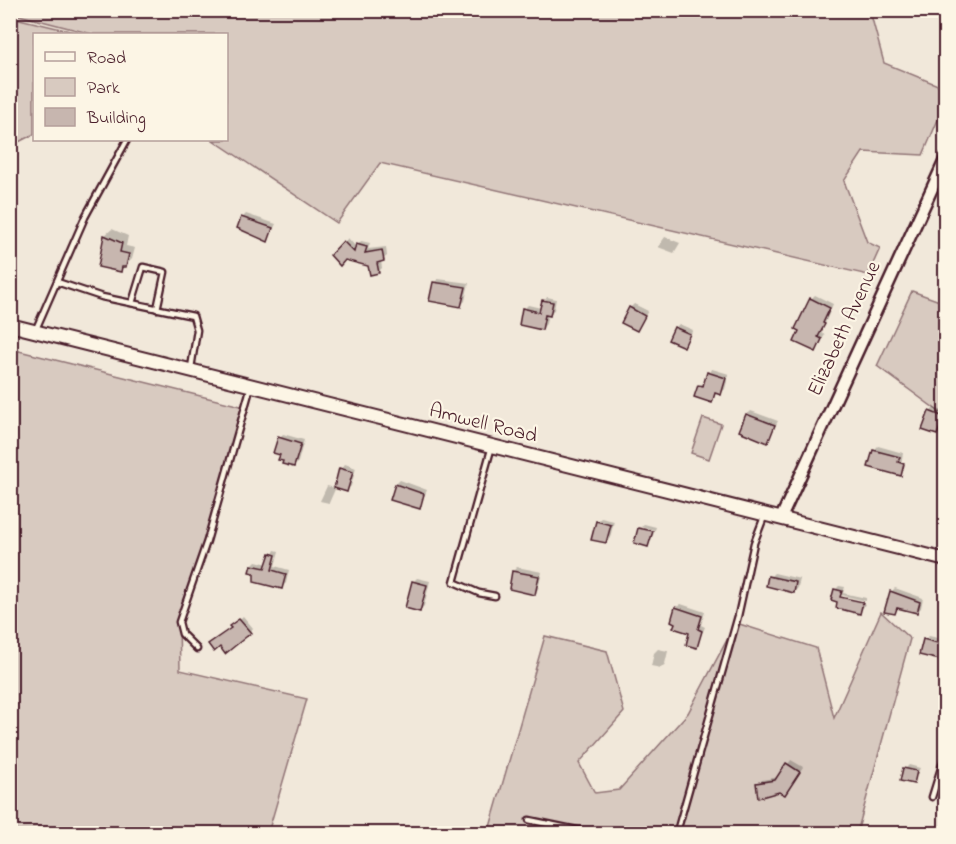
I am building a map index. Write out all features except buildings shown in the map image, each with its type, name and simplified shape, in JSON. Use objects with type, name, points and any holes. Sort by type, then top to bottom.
[{"type":"main road","name":"Amwell Road","points":[[10,325],[945,560]]},
{"type":"street","name":"Elizabeth Avenue","points":[[781,518],[941,181],[945,158]]},
{"type":"lane","points":[[35,331],[85,217],[126,141]]},
{"type":"lane","points":[[132,303],[143,267],[165,272],[157,309]]},
{"type":"lane","points":[[57,282],[132,303],[193,316],[197,330],[191,370]]},
{"type":"lane","points":[[197,649],[182,633],[179,622],[207,541],[251,386]]},
{"type":"lane","points":[[492,446],[454,582],[479,593],[495,596]]},
{"type":"lane","points":[[674,834],[678,828],[705,738],[738,616],[754,543],[765,514]]},
{"type":"lane","points":[[932,797],[945,752]]},
{"type":"lane","points":[[529,820],[596,834]]},
{"type":"green space","points":[[10,11],[870,11],[884,63],[945,88],[945,103],[923,155],[863,152],[844,181],[867,242],[880,248],[868,275],[380,163],[337,223],[214,141],[228,141],[228,33],[88,33]]},
{"type":"green space","points":[[11,17],[78,33],[33,33],[33,135],[11,146]]},
{"type":"green space","points":[[912,291],[945,303],[945,416],[877,366]]},
{"type":"green space","points":[[11,349],[249,408],[189,585],[179,622],[180,670],[307,699],[268,833],[11,834]]},
{"type":"green space","points":[[703,418],[721,424],[709,459],[691,453]]},
{"type":"green space","points":[[881,612],[910,639],[857,833],[488,834],[545,636],[607,651],[624,712],[579,763],[595,793],[619,790],[688,713],[736,623],[816,648],[834,718]]}]
